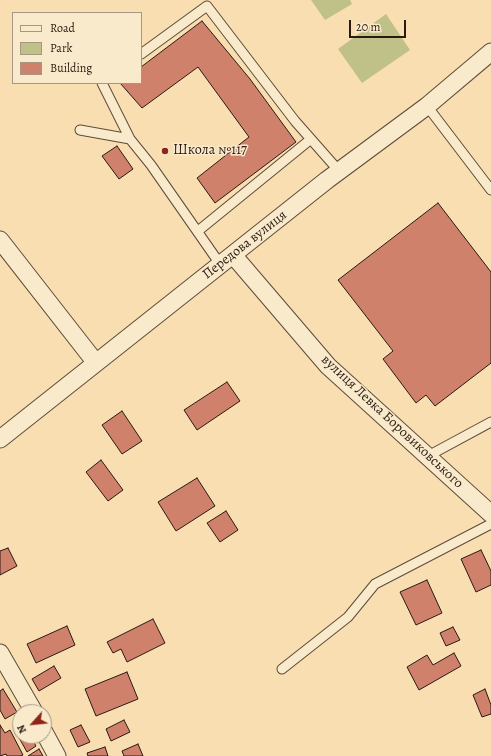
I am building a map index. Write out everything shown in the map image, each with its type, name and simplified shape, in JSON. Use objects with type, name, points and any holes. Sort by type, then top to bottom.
[{"type":"street","name":"Передова вулиця","points":[[0,439],[339,171],[427,106],[491,52]]},
{"type":"street","points":[[0,240],[96,363]]},
{"type":"street","name":"вулиця Левка Боровиковського","points":[[227,260],[328,366],[491,514]]},
{"type":"street","points":[[0,653],[29,704]]},
{"type":"street","points":[[50,744],[57,756]]},
{"type":"lane","points":[[142,53],[207,6],[295,121],[339,171]]},
{"type":"lane","points":[[102,84],[130,139],[151,165],[198,231],[227,260]]},
{"type":"lane","points":[[427,106],[491,190]]},
{"type":"lane","points":[[80,130],[130,139]]},
{"type":"lane","points":[[198,231],[311,138]]},
{"type":"lane","points":[[428,456],[491,422]]},
{"type":"lane","points":[[282,669],[348,616],[375,584],[491,524]]},
{"type":"green space","points":[[311,0],[350,0],[352,4],[325,20]]},
{"type":"green space","points":[[386,14],[410,50],[362,83],[338,49]]},
{"type":"building","points":[[202,21],[250,79],[296,142],[215,203],[197,178],[249,137],[198,67],[142,108],[121,84],[142,84],[142,66]]},
{"type":"building","points":[[117,146],[133,169],[119,179],[102,156]]},
{"type":"building","points":[[438,203],[491,272],[491,363],[435,406],[426,395],[416,403],[383,359],[393,351],[338,280]]},
{"type":"building","points":[[227,382],[240,401],[197,430],[184,410]]},
{"type":"building","points":[[122,411],[142,441],[122,454],[102,425]]},
{"type":"building","points":[[101,460],[123,490],[108,501],[86,472]]},
{"type":"building","points":[[197,478],[215,506],[176,531],[158,502]]},
{"type":"building","points":[[226,511],[238,530],[220,542],[207,523]]},
{"type":"building","points":[[8,548],[17,566],[0,575],[0,551]]},
{"type":"building","points":[[481,550],[491,571],[491,585],[476,592],[461,559]]},
{"type":"building","points":[[427,580],[442,613],[416,625],[400,592]]},
{"type":"building","points":[[153,619],[165,643],[127,662],[121,649],[113,653],[107,642]]},
{"type":"building","points":[[67,626],[75,645],[36,663],[27,644]]},
{"type":"building","points":[[453,627],[460,640],[446,646],[440,633]]},
{"type":"building","points":[[454,653],[461,666],[419,690],[407,667],[427,655],[433,665]]},
{"type":"building","points":[[54,666],[61,678],[39,691],[32,679]]},
{"type":"building","points":[[127,672],[138,699],[96,716],[85,689]]},
{"type":"building","points":[[3,689],[12,704],[12,715],[5,719],[0,710],[0,691]]},
{"type":"building","points":[[485,689],[491,705],[491,714],[482,717],[473,695]]},
{"type":"building","points":[[124,720],[130,732],[111,741],[106,729]]},
{"type":"building","points":[[0,725],[5,733],[10,730],[12,734],[12,744],[17,744],[23,755],[7,756],[6,754],[0,756]]},
{"type":"building","points":[[81,725],[90,742],[78,747],[70,730]]},
{"type":"building","points":[[22,744],[35,744],[36,746],[27,752]]},
{"type":"building","points":[[138,744],[143,756],[124,756],[122,751]]},
{"type":"building","points":[[105,747],[108,756],[88,756],[87,753]]},
{"type":"building","points":[[39,749],[43,756],[28,756]]},
{"type":"place","name":"Школа №117","points":[[165,151]]}]
